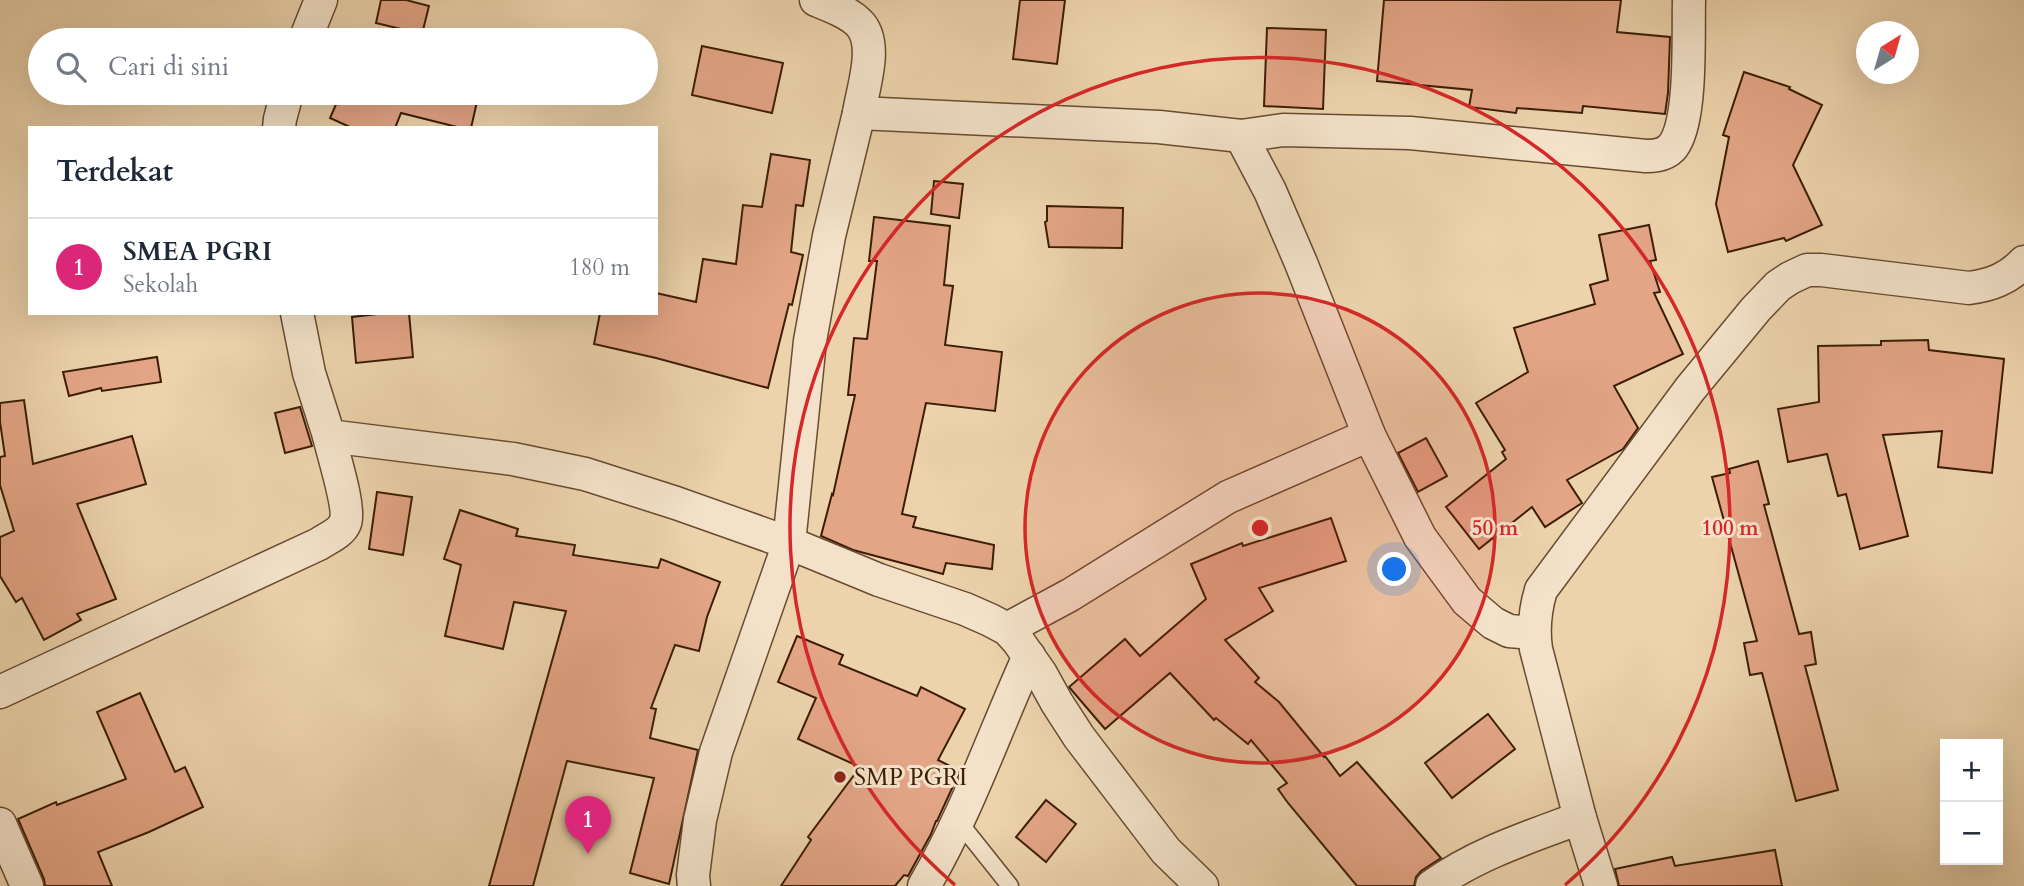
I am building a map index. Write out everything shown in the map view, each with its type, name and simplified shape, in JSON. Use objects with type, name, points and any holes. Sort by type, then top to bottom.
[{"type":"street","points":[[310,28],[321,0]]},
{"type":"street","points":[[694,886],[700,820],[713,763],[789,543],[810,341],[829,236],[859,113],[869,55],[868,34],[859,22],[816,0]]},
{"type":"street","points":[[859,113],[1159,127],[1241,136],[1283,130],[1409,132],[1659,156],[1675,144],[1686,105],[1689,0]]},
{"type":"street","points":[[279,126],[284,105]]},
{"type":"street","points":[[1241,136],[1270,191],[1301,263],[1369,436],[1420,537],[1467,601],[1493,623],[1509,631],[1534,633]]},
{"type":"street","points":[[1601,886],[1542,673],[1534,633],[1535,609],[1541,590],[1690,390],[1777,286],[1807,270],[1821,270],[1969,288],[1990,285],[2008,276],[2024,262]]},
{"type":"street","points":[[0,692],[319,544],[341,530],[346,521],[346,505],[329,436],[309,373],[297,315]]},
{"type":"street","points":[[329,436],[513,459],[585,474],[789,543],[878,580],[965,609],[1007,629],[1029,656],[1079,737],[1166,851],[1202,886]]},
{"type":"street","points":[[1007,629],[1070,594],[1228,497],[1369,436]]},
{"type":"street","points":[[924,886],[959,822],[1029,656]]},
{"type":"street","points":[[1432,886],[1450,873],[1496,849],[1580,817]]},
{"type":"street","points":[[0,824],[27,886]]},
{"type":"lane","points":[[959,822],[1010,886]]},
{"type":"building","points":[[381,0],[406,0],[429,6],[424,28],[397,28],[376,23]]},
{"type":"building","points":[[1020,0],[1065,0],[1057,64],[1013,59]]},
{"type":"building","points":[[1384,0],[1621,0],[1617,32],[1670,37],[1665,114],[1583,106],[1582,113],[1517,108],[1516,113],[1469,107],[1472,90],[1377,81]]},
{"type":"building","points":[[1267,28],[1326,30],[1323,109],[1264,106]]},
{"type":"building","points":[[702,46],[783,63],[772,113],[692,95]]},
{"type":"building","points":[[1744,72],[1790,87],[1789,89],[1822,105],[1793,165],[1822,225],[1786,241],[1784,238],[1728,252],[1716,204],[1729,137],[1723,135]]},
{"type":"building","points":[[336,105],[476,105],[471,126],[453,126],[401,113],[396,126],[348,126],[330,118]]},
{"type":"building","points":[[771,154],[810,160],[803,206],[796,205],[791,252],[803,255],[768,388],[594,344],[600,315],[658,315],[658,293],[696,302],[703,259],[736,264],[743,205],[762,207]]},
{"type":"building","points":[[934,181],[963,184],[959,218],[931,214]]},
{"type":"building","points":[[1047,206],[1123,208],[1122,248],[1049,247],[1045,222]]},
{"type":"building","points":[[874,217],[950,226],[944,285],[953,286],[945,345],[1002,352],[995,411],[926,403],[902,514],[916,517],[913,527],[994,545],[992,569],[946,563],[943,574],[853,550],[821,536],[855,395],[848,395],[854,338],[867,339],[877,261],[869,261]]},
{"type":"building","points":[[1649,225],[1656,260],[1650,261],[1660,292],[1654,293],[1683,354],[1614,386],[1638,428],[1623,449],[1567,480],[1582,503],[1545,527],[1532,507],[1479,549],[1446,507],[1506,459],[1502,452],[1505,450],[1476,403],[1528,372],[1514,328],[1595,304],[1590,285],[1608,280],[1599,235]]},
{"type":"building","points":[[409,315],[413,357],[356,363],[352,317]]},
{"type":"building","points":[[1928,340],[1929,350],[2004,359],[1992,473],[1938,467],[1942,431],[1883,435],[1908,536],[1860,549],[1846,494],[1838,496],[1827,454],[1788,462],[1778,409],[1819,402],[1818,346],[1881,345],[1881,341]]},
{"type":"building","points":[[157,357],[161,382],[102,391],[101,388],[69,396],[63,372]]},
{"type":"building","points":[[24,400],[33,464],[132,436],[146,484],[77,504],[116,599],[77,614],[81,620],[44,640],[22,598],[16,602],[0,576],[0,537],[14,531],[0,485],[0,457],[5,456],[0,403]]},
{"type":"building","points":[[300,407],[312,446],[285,453],[275,413]]},
{"type":"building","points":[[1426,438],[1447,476],[1418,492],[1398,453]]},
{"type":"building","points":[[1758,461],[1769,504],[1764,505],[1799,634],[1811,632],[1816,664],[1805,666],[1838,790],[1796,801],[1762,673],[1750,675],[1744,643],[1757,641],[1712,477],[1730,473],[1729,469]]},
{"type":"building","points":[[377,492],[412,497],[403,555],[369,549]]},
{"type":"building","points":[[460,510],[518,529],[516,536],[575,545],[573,555],[658,568],[661,559],[720,582],[707,617],[699,651],[675,645],[651,708],[656,709],[650,738],[698,750],[669,884],[630,873],[654,778],[567,761],[533,886],[489,886],[566,611],[514,602],[503,649],[445,636],[461,565],[444,559]]},
{"type":"building","points":[[1331,518],[1346,561],[1259,588],[1273,611],[1225,640],[1259,678],[1255,682],[1279,702],[1340,776],[1357,762],[1441,858],[1421,871],[1414,886],[1357,886],[1288,803],[1278,789],[1287,783],[1251,740],[1248,744],[1216,718],[1214,720],[1170,673],[1105,729],[1069,687],[1125,639],[1140,656],[1206,599],[1191,564],[1242,543],[1243,546]]},
{"type":"building","points":[[797,636],[843,655],[839,664],[917,696],[921,687],[965,709],[938,760],[960,771],[908,876],[904,875],[895,886],[781,886],[811,840],[808,837],[860,767],[798,739],[816,698],[778,682]]},
{"type":"building","points":[[140,693],[175,772],[185,767],[203,807],[98,852],[112,886],[45,886],[18,819],[56,802],[57,805],[126,779],[97,712]]},
{"type":"building","points":[[1488,714],[1515,749],[1452,798],[1425,763]]},
{"type":"building","points":[[1046,800],[1076,824],[1046,862],[1016,837]]},
{"type":"building","points":[[1775,850],[1782,886],[1619,886],[1615,869],[1672,857],[1675,866]]},
{"type":"place","name":"SMP PGRI","points":[[840,777]]},
{"type":"place","name":"SMEA PGRI","points":[[588,854]]}]
